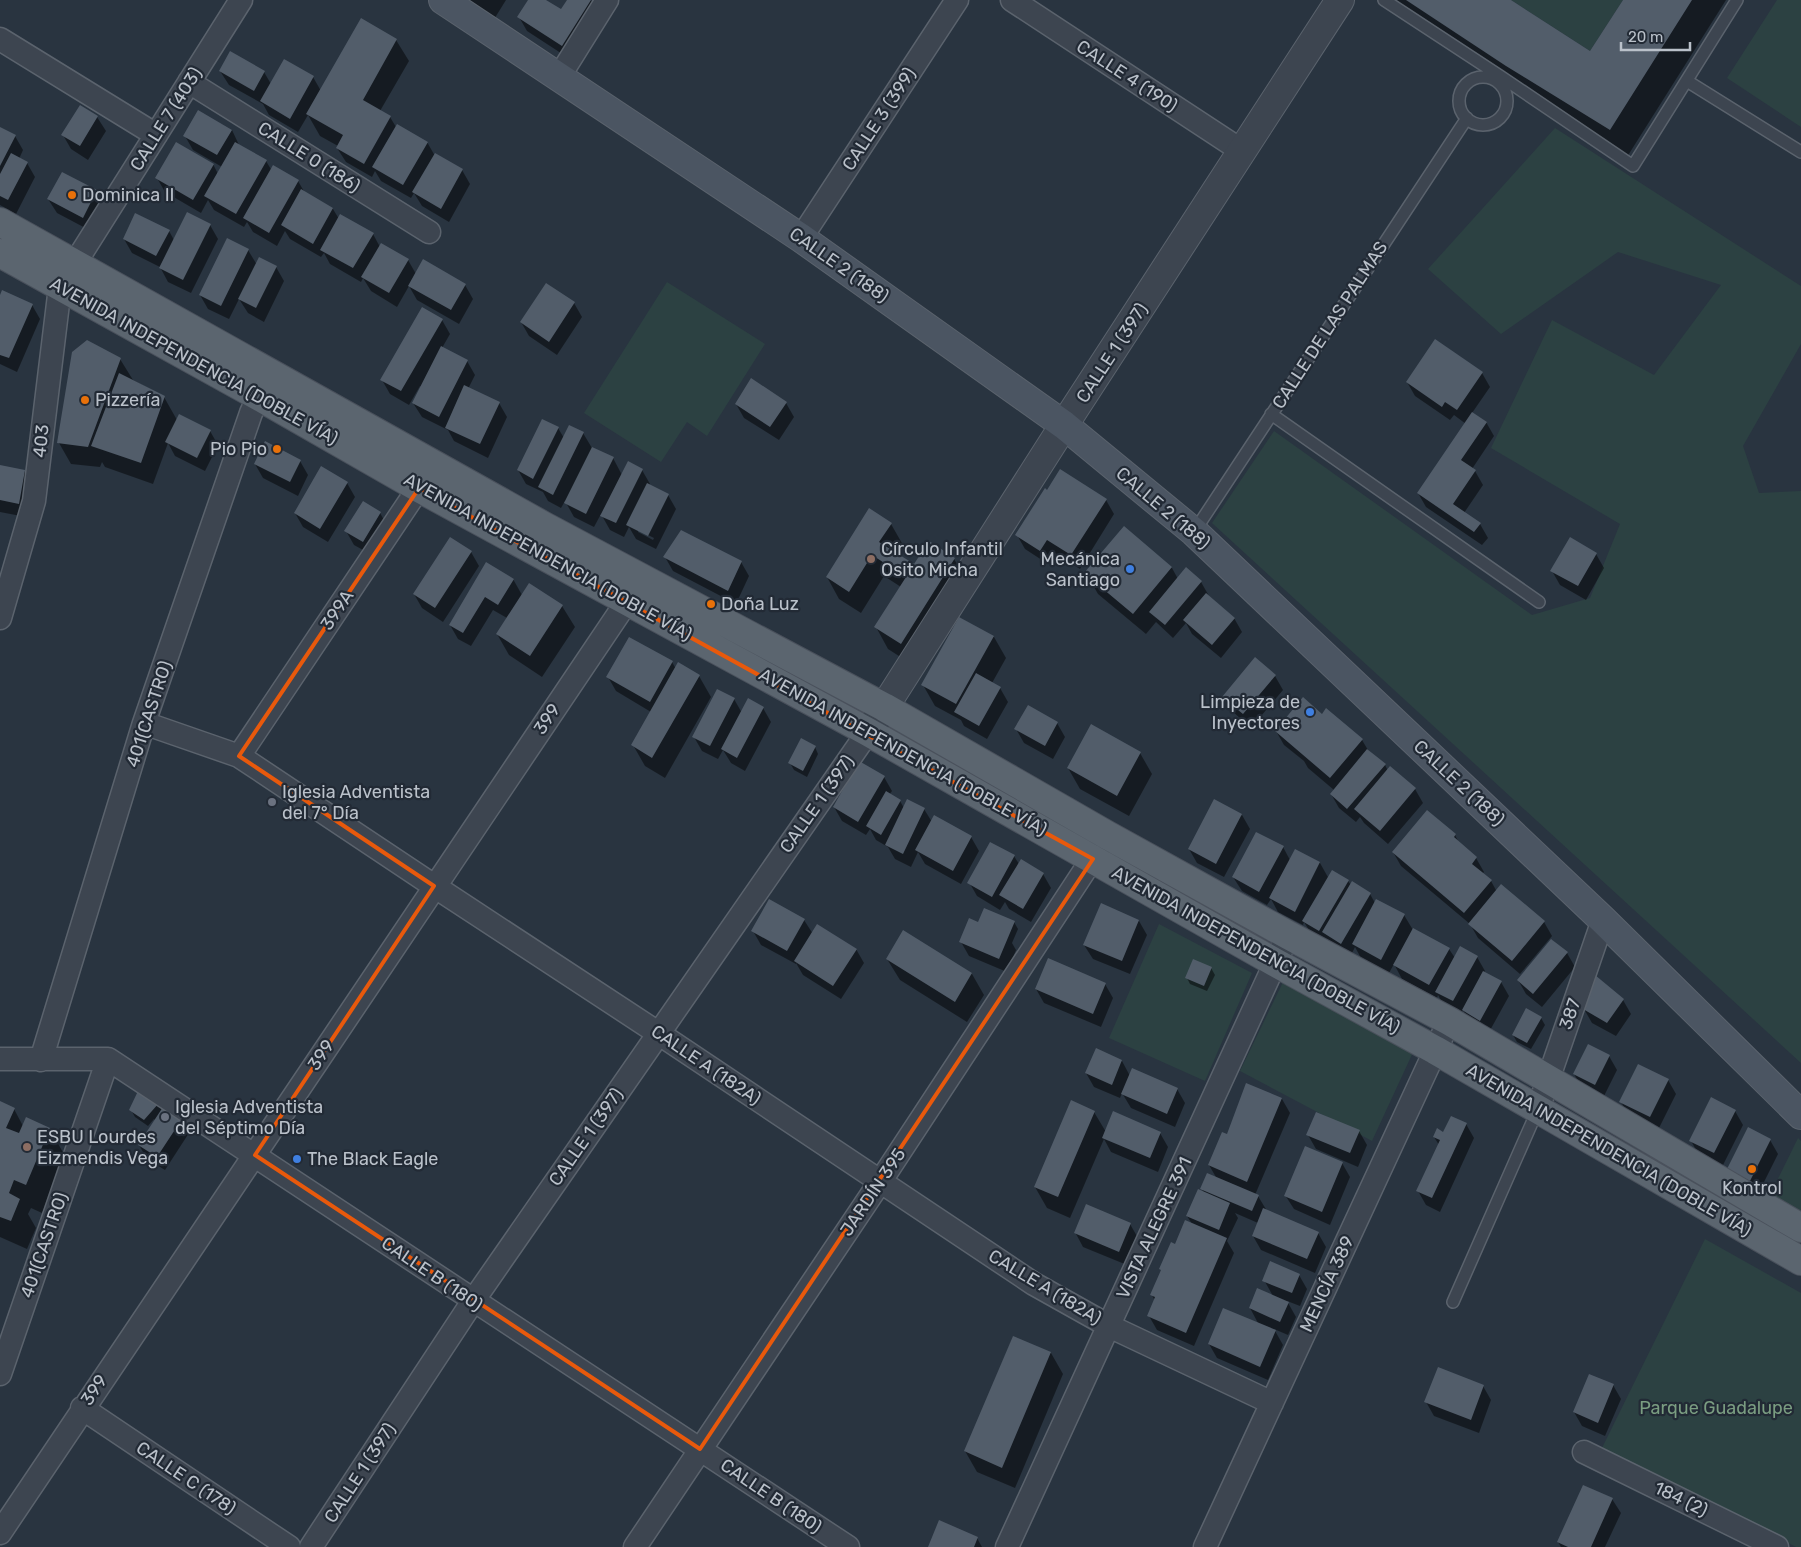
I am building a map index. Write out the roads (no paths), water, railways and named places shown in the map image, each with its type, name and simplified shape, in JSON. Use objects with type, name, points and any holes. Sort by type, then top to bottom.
[{"type":"main road","name":"CALLE 2 (188)","points":[[443,0],[802,238],[1064,425],[1194,532],[1603,920],[1801,1115]]},
{"type":"main road","name":"AVENIDA INDEPENDENCIA (DOBLE VÍA)","points":[[0,222],[75,263],[264,384],[419,488],[868,732],[1276,963],[1436,1050],[1801,1261]]},
{"type":"main road","name":"AVENIDA INDEPENDENCIA (DOBLE VÍA)","points":[[0,253],[60,287],[434,464],[544,526],[643,577],[884,707],[1107,836],[1288,936],[1449,1021],[1801,1228]]},
{"type":"street","name":"CALLE 7 (403)","points":[[75,263],[241,0]]},
{"type":"street","points":[[559,77],[607,0]]},
{"type":"street","name":"CALLE 3 (399)","points":[[802,238],[957,0]]},
{"type":"street","name":"CALLE 4 (190)","points":[[1012,0],[1242,151]]},
{"type":"street","name":"CALLE 1 (397)","points":[[311,1547],[473,1301],[868,732],[1064,425],[1340,0]]},
{"type":"street","points":[[0,39],[156,134]]},
{"type":"street","name":"CALLE 0 (186)","points":[[189,82],[429,232]]},
{"type":"street","name":"403","points":[[0,618],[34,501],[60,287],[75,263]]},
{"type":"street","name":"401(CASTRO)","points":[[41,1060],[144,723],[264,384]]},
{"type":"street","name":"399A","points":[[240,756],[434,464]]},
{"type":"street","name":"399","points":[[0,1533],[82,1408],[643,577]]},
{"type":"street","name":"CALLE A (182A)","points":[[144,723],[240,756],[1034,1284],[1109,1326],[1272,1403]]},
{"type":"street","name":"JARDÍN 395","points":[[635,1547],[880,1182],[1107,836]]},
{"type":"street","name":"387","points":[[1538,1109],[1603,920]]},
{"type":"street","name":"VISTA ALEGRE 391","points":[[1007,1547],[1288,936]]},
{"type":"street","name":"MENCÍA 389","points":[[1205,1547],[1449,1021]]},
{"type":"street","points":[[0,1059],[108,1059]]},
{"type":"street","name":"401(CASTRO)","points":[[0,1374],[108,1059]]},
{"type":"street","name":"CALLE B (180)","points":[[108,1059],[848,1547]]},
{"type":"street","name":"CALLE C (178)","points":[[82,1408],[289,1547]]},
{"type":"street","name":"184 (2)","points":[[1584,1452],[1777,1547]]},
{"type":"lane","points":[[1384,0],[1501,74],[1633,166],[1737,0]]},
{"type":"lane","points":[[1501,74],[1502,87],[1506,94],[1507,102],[1502,116],[1488,124],[1473,123],[1467,118],[1459,105],[1459,97],[1467,83],[1474,79],[1501,74]]},
{"type":"lane","points":[[1687,81],[1801,152]]},
{"type":"lane","name":"CALLE DE LAS PALMAS","points":[[1194,532],[1467,118]]},
{"type":"lane","points":[[1272,414],[1539,602]]},
{"type":"lane","points":[[1454,1302],[1538,1109]]},
{"type":"place","name":"Dominica II","points":[[72,195]]},
{"type":"place","name":"Pizzería","points":[[85,400]]},
{"type":"place","name":"Pio Pio","points":[[277,449]]},
{"type":"place","name":"Círculo Infantil Osito Micha","points":[[871,559]]},
{"type":"place","name":"Mecánica Santiago","points":[[1130,569]]},
{"type":"place","name":"Doña Luz","points":[[711,604]]},
{"type":"place","name":"Limpieza de Inyectores","points":[[1310,712]]},
{"type":"place","name":"Iglesia Adventista del 7° Día","points":[[272,802]]},
{"type":"place","name":"Iglesia Adventista del Séptimo Día","points":[[165,1117]]},
{"type":"place","name":"ESBU Lourdes Eizmendis Vega","points":[[27,1147]]},
{"type":"place","name":"The Black Eagle","points":[[297,1159]]},
{"type":"place","name":"Kontrol","points":[[1752,1169]]},
{"type":"park label","name":"Parque Guadalupe","points":[[1716,1408]]}]
